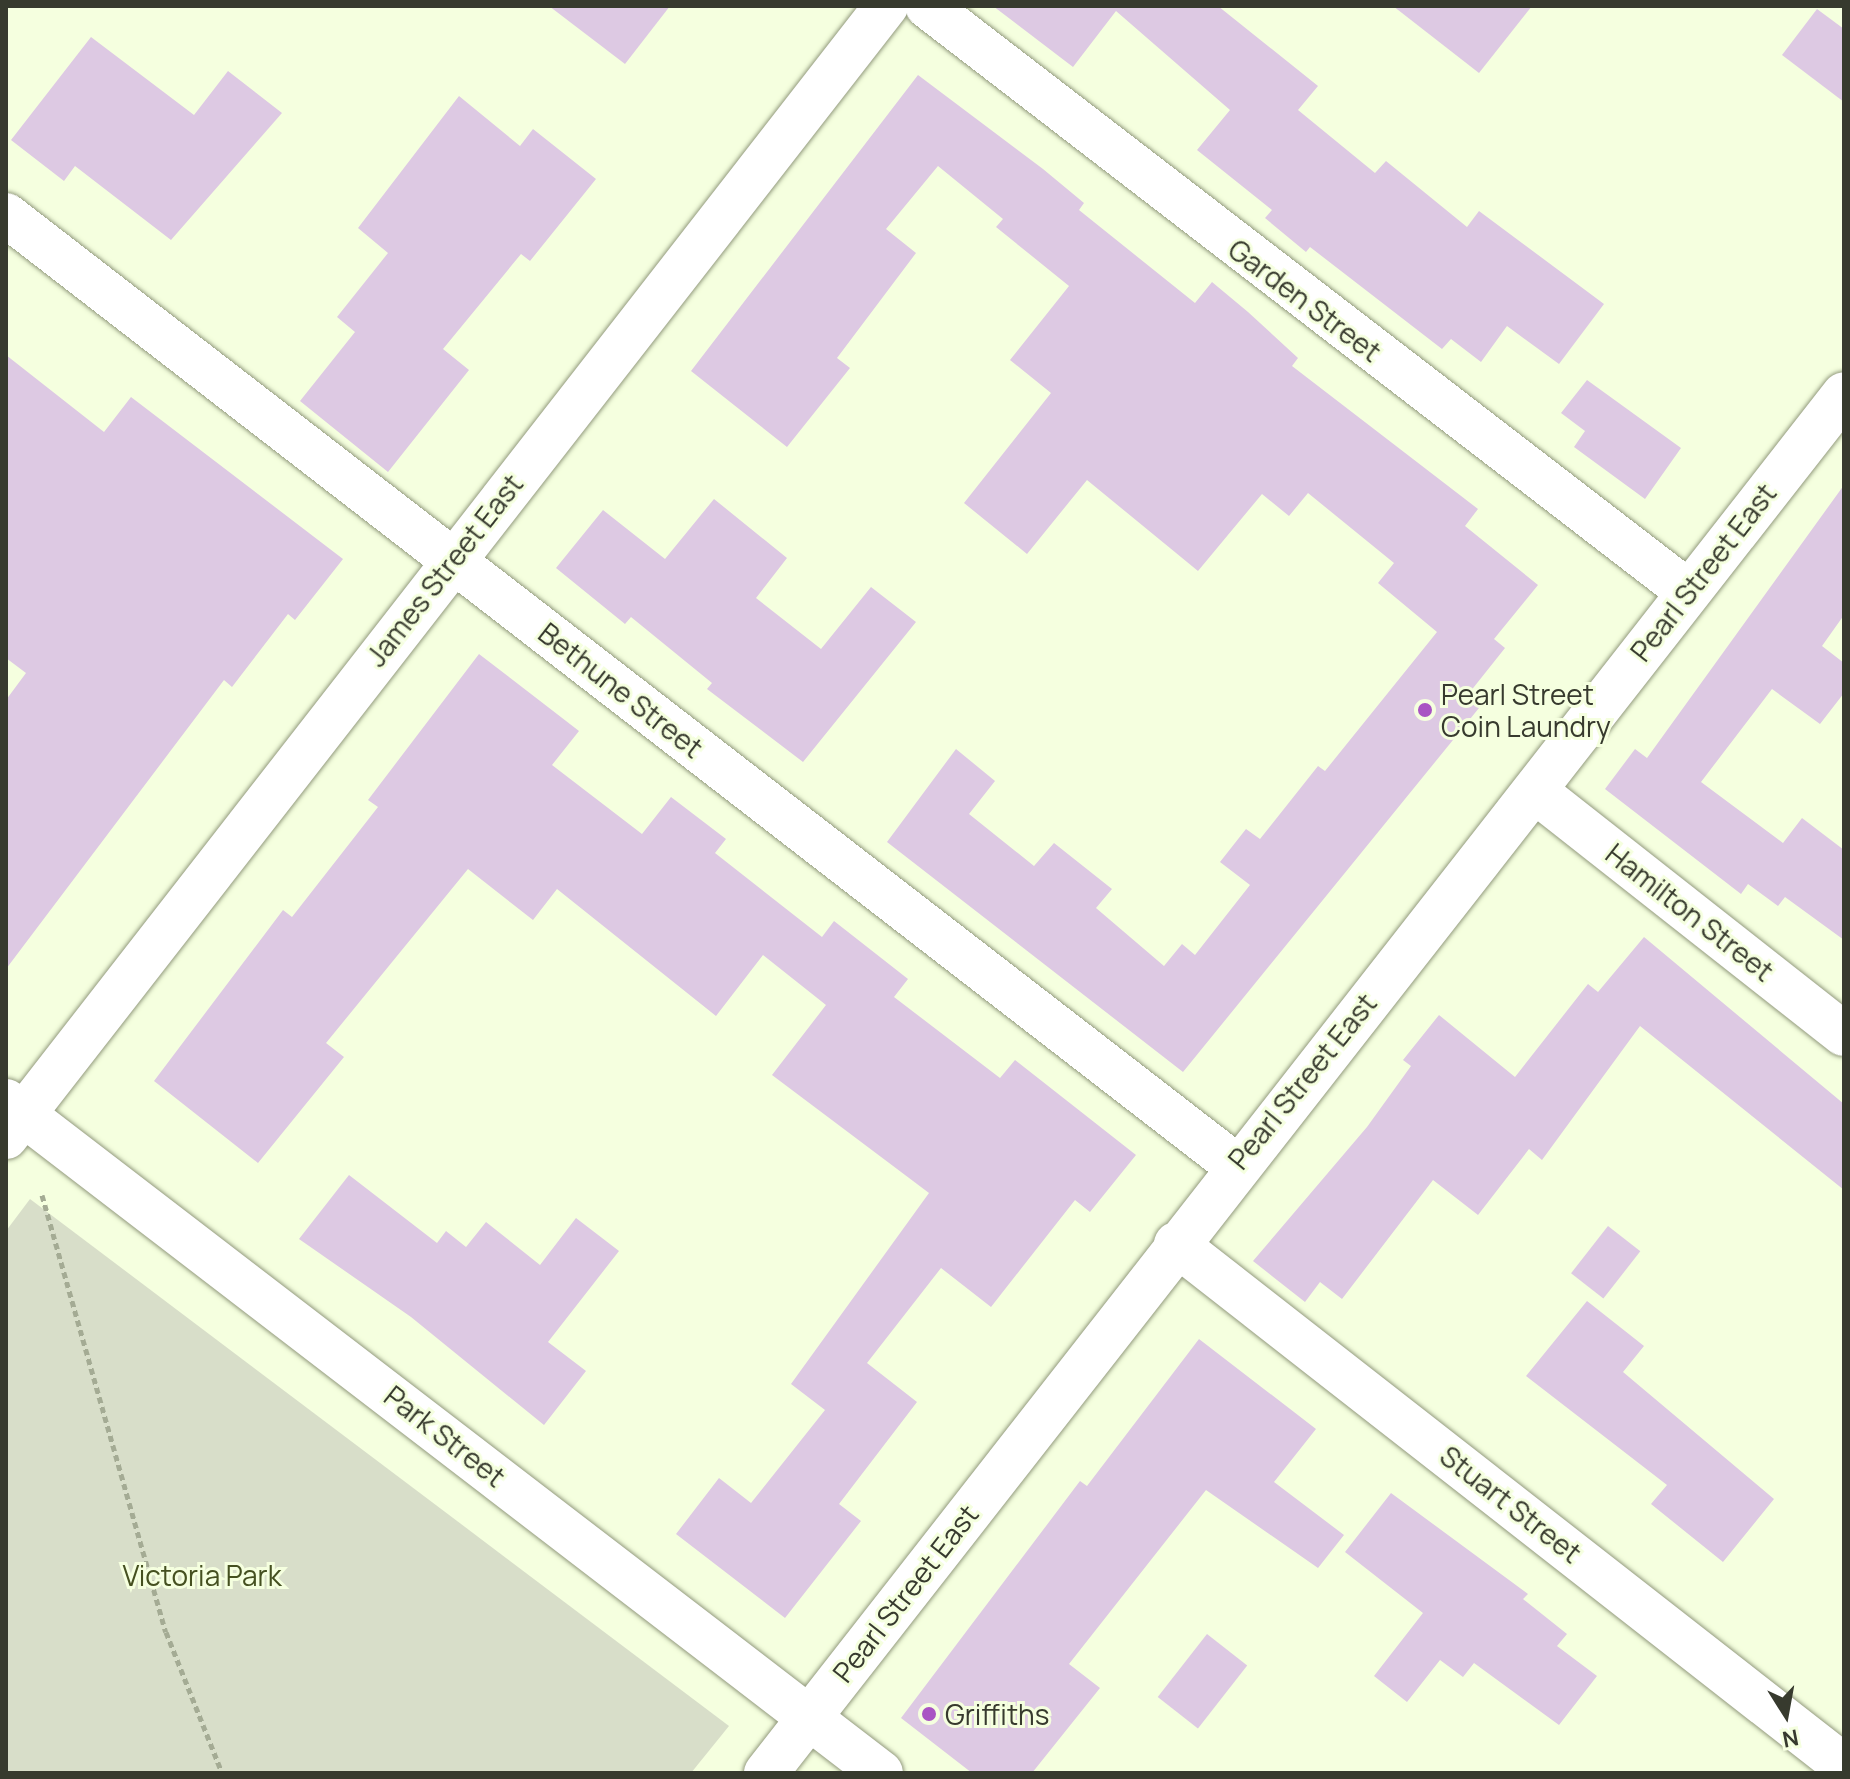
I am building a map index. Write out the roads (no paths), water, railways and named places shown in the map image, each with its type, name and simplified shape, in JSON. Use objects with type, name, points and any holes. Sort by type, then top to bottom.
[{"type":"street","name":"James Street East","points":[[12,1117],[886,6]]},
{"type":"street","name":"Garden Street","points":[[927,6],[1686,590]]},
{"type":"street","name":"Bethune Street","points":[[6,215],[1235,1165]]},
{"type":"street","name":"Pearl Street East","points":[[766,1773],[1235,1165],[1535,791],[1686,590],[1844,394]]},
{"type":"street","name":"Hamilton Street","points":[[1535,791],[1844,1034]]},
{"type":"street","name":"Park Street","points":[[12,1117],[881,1773]]},
{"type":"street","name":"Stuart Street","points":[[1176,1244],[1844,1766]]},
{"type":"place","name":"Pearl Street Coin Laundry","points":[[1425,710]]},
{"type":"place","name":"Griffiths","points":[[929,1714]]},
{"type":"park label","name":"Victoria Park","points":[[202,1575]]}]
